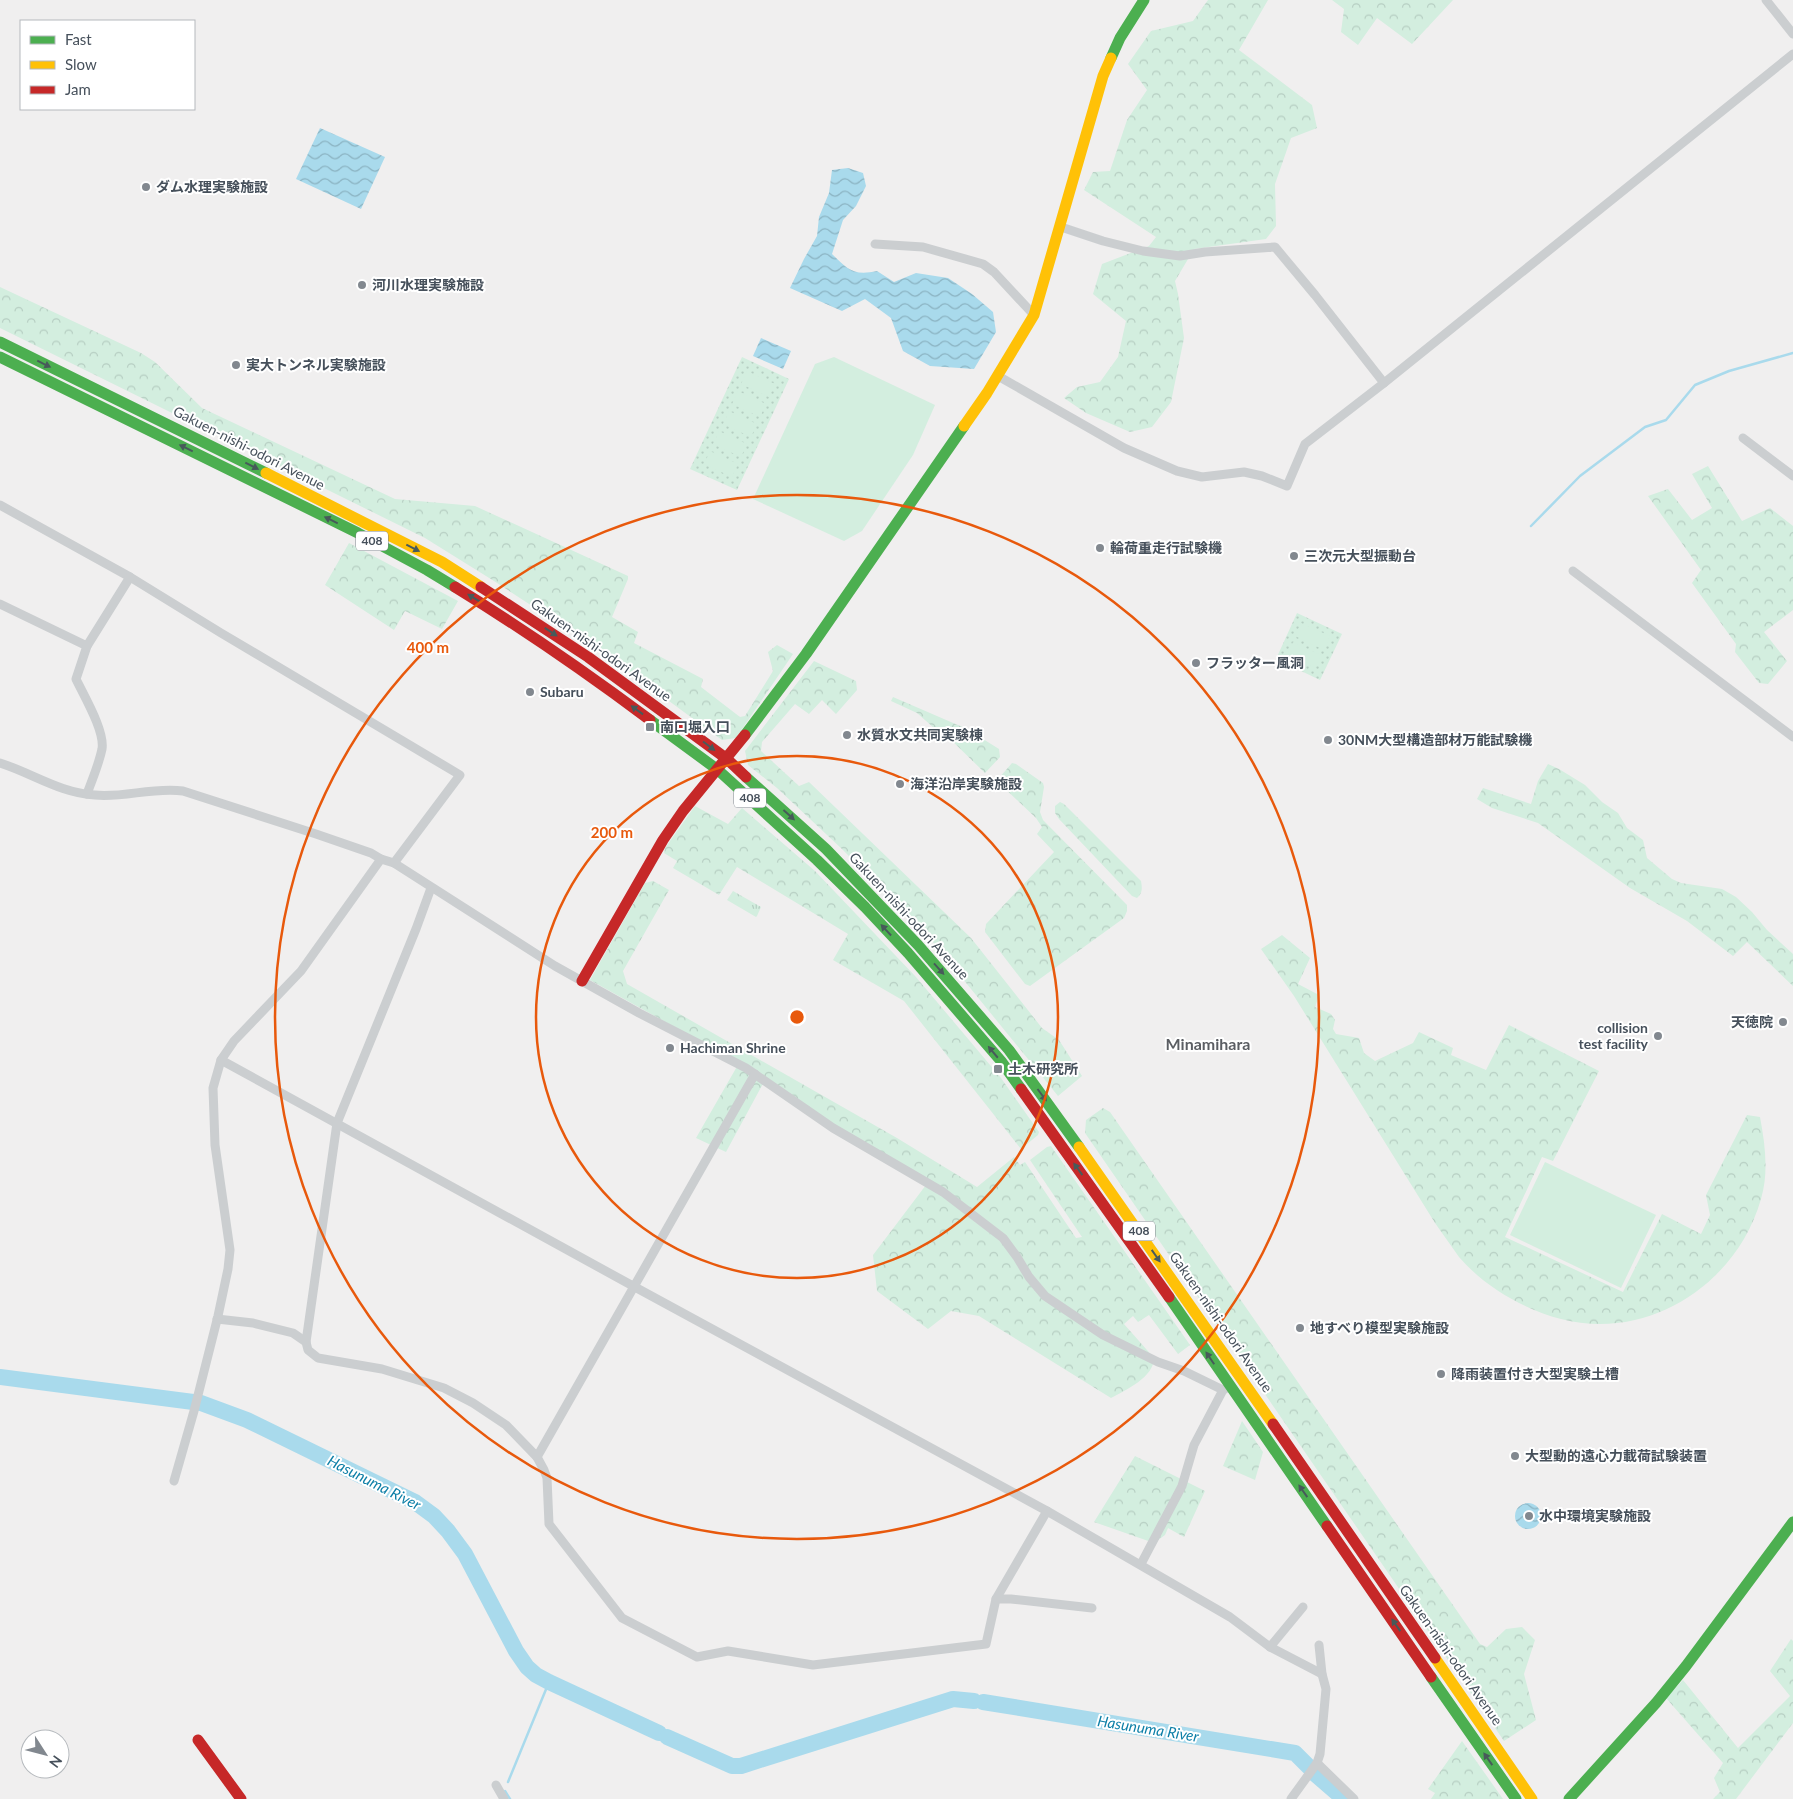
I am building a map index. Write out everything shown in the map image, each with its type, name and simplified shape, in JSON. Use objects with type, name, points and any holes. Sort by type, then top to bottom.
[{"type":"main road","points":[[582,981],[663,840],[806,654],[998,376],[1034,315],[1103,76],[1120,38],[1144,0]]},
{"type":"main road","name":"Gakuen-nishi-odori Avenue","points":[[0,342],[442,562],[588,657],[727,759],[826,849],[966,998],[1009,1050],[1065,1126],[1234,1366],[1532,1799]]},
{"type":"main road","name":"Gakuen-nishi-odori Avenue","points":[[0,357],[358,533],[427,570],[504,617],[580,668],[718,770],[788,833],[865,907],[908,953],[1001,1061],[1151,1270],[1226,1388],[1516,1799]]},
{"type":"main road","points":[[1569,1799],[1686,1666],[1793,1522]]},
{"type":"main road","points":[[198,1740],[241,1799]]},
{"type":"street","points":[[1766,0],[1793,34]]},
{"type":"street","points":[[998,376],[1124,448],[1177,471],[1202,477],[1244,472],[1262,476],[1287,486],[1305,444],[1384,383],[1793,54]]},
{"type":"street","points":[[1061,226],[1103,241],[1144,251],[1180,256],[1205,252],[1275,247],[1384,383]]},
{"type":"street","points":[[875,244],[923,247],[983,264],[994,272],[1034,315]]},
{"type":"street","points":[[1743,438],[1793,476]]},
{"type":"street","points":[[0,505],[130,577],[460,775],[394,862]]},
{"type":"street","points":[[1573,571],[1793,737]]},
{"type":"street","points":[[87,794],[102,748],[92,710],[76,679],[87,646],[130,577]]},
{"type":"street","points":[[0,604],[87,646]]},
{"type":"street","points":[[504,617],[510,605]]},
{"type":"street","points":[[0,763],[16,768],[51,785],[87,794],[105,796],[165,789],[183,791],[316,834],[371,853],[381,859],[394,862],[431,888],[555,966],[638,1013],[756,1074],[833,1128],[943,1192],[1003,1238],[1029,1277],[1045,1296],[1103,1335],[1158,1362],[1226,1388],[1194,1446],[1182,1486],[1141,1564]]},
{"type":"street","points":[[174,1481],[198,1398],[228,1269],[230,1250],[215,1145],[213,1088],[221,1060],[234,1041],[289,986],[301,971],[381,859]]},
{"type":"street","points":[[431,888],[337,1123],[306,1342],[308,1350],[318,1358],[382,1369],[444,1388],[473,1403],[506,1425],[537,1457],[547,1478],[548,1524],[622,1618],[697,1657],[728,1651],[813,1665],[986,1644],[996,1599],[1047,1511]]},
{"type":"street","points":[[221,1060],[1047,1511],[1230,1617],[1270,1647],[1322,1674]]},
{"type":"street","points":[[537,1457],[633,1286],[756,1074]]},
{"type":"street","points":[[217,1319],[253,1323],[293,1333],[306,1342]]},
{"type":"street","points":[[996,1599],[1092,1608]]},
{"type":"street","points":[[1270,1647],[1303,1607]]},
{"type":"street","points":[[1292,1799],[1317,1763],[1320,1754],[1326,1689],[1318,1645]]},
{"type":"street","points":[[1317,1763],[1354,1799]]},
{"type":"street","points":[[496,1785],[504,1799]]},
{"type":"green space","points":[[1208,0],[1268,0],[1239,50],[1312,105],[1317,128],[1291,138],[1275,184],[1276,226],[1266,239],[1194,249],[1175,281],[1184,338],[1171,402],[1152,427],[1130,432],[1086,413],[1064,398],[1077,387],[1100,382],[1118,357],[1126,321],[1093,294],[1102,264],[1149,246],[1156,237],[1084,190],[1093,172],[1110,171],[1127,120],[1147,90],[1128,64],[1151,31],[1193,21]]},
{"type":"green space","points":[[1332,0],[1453,0],[1412,44],[1377,18],[1358,45],[1341,32],[1344,9]]},
{"type":"green space","points":[[0,287],[141,353],[155,362],[202,408],[395,499],[475,506],[628,576],[612,617],[638,632],[634,643],[703,679],[701,687],[740,717],[745,716],[773,671],[768,652],[777,645],[793,654],[736,738],[722,740],[601,651],[425,538],[0,328]]},
{"type":"green space","points":[[742,357],[789,379],[737,490],[690,469]]},
{"type":"green space","points":[[834,357],[935,405],[913,455],[862,531],[844,541],[753,499],[815,364]]},
{"type":"green space","points":[[747,371],[775,384],[769,397],[741,384]]},
{"type":"green space","points":[[738,391],[766,404],[760,417],[732,404]]},
{"type":"green space","points":[[729,411],[757,424],[751,437],[723,424]]},
{"type":"green space","points":[[719,431],[747,444],[741,457],[713,444]]},
{"type":"green space","points":[[710,451],[738,464],[732,477],[704,464]]},
{"type":"green space","points":[[1708,466],[1742,521],[1770,508],[1793,526],[1793,610],[1764,632],[1787,661],[1768,684],[1759,683],[1735,652],[1736,644],[1692,583],[1701,570],[1648,496],[1668,489],[1692,520],[1712,508],[1692,474]]},
{"type":"green space","points":[[349,543],[458,601],[442,629],[405,611],[394,630],[325,585]]},
{"type":"green space","points":[[1297,613],[1342,634],[1320,680],[1276,659]]},
{"type":"green space","points":[[1301,623],[1330,636],[1324,650],[1295,636]]},
{"type":"green space","points":[[1293,642],[1321,655],[1315,668],[1287,655]]},
{"type":"green space","points":[[814,661],[856,681],[857,690],[836,714],[822,700],[809,714],[795,704],[762,742],[761,751],[799,786],[809,782],[971,938],[1042,1028],[1059,1040],[1082,1076],[1058,1096],[932,941],[843,850],[777,788],[748,765],[745,751]]},
{"type":"green space","points":[[893,697],[967,729],[999,749],[1000,757],[985,773],[943,732],[934,728],[917,713],[891,701]]},
{"type":"green space","points":[[1012,763],[1043,783],[1040,812],[1043,820],[1127,905],[1124,918],[1030,986],[1025,984],[985,932],[986,924],[1054,852],[1037,834],[1042,827],[1036,818],[999,783],[999,778]]},
{"type":"green space","points":[[1548,764],[1585,785],[1602,802],[1618,813],[1627,828],[1643,840],[1647,858],[1672,879],[1681,883],[1722,889],[1736,897],[1793,954],[1793,986],[1747,942],[1733,956],[1687,921],[1630,888],[1538,823],[1492,808],[1477,799],[1483,788],[1531,804],[1538,781]]},
{"type":"green space","points":[[1060,802],[1141,881],[1142,888],[1137,898],[1132,896],[1059,819],[1055,813],[1055,806]]},
{"type":"green space","points":[[695,806],[728,824],[742,808],[815,871],[916,977],[1001,1078],[1039,1132],[1038,1135],[1021,1149],[904,1001],[833,960],[848,934],[737,867],[719,895],[673,868],[677,861],[664,853],[665,848]]},
{"type":"green space","points":[[653,881],[669,890],[623,971],[627,984],[897,1138],[977,1187],[1014,1157],[1020,1165],[1025,1162],[1076,1238],[1082,1237],[1030,1160],[1051,1146],[1190,1345],[1178,1354],[1149,1315],[1138,1322],[1133,1316],[1124,1324],[1154,1358],[1153,1365],[1138,1382],[1111,1398],[979,1316],[951,1311],[928,1329],[877,1291],[873,1255],[926,1185],[828,1122],[766,1078],[726,1152],[696,1138],[739,1063],[590,980],[645,883]]},
{"type":"green space","points":[[733,891],[761,907],[756,917],[727,900]]},
{"type":"green space","points":[[1282,935],[1310,958],[1298,984],[1319,995],[1315,1007],[1331,1014],[1335,1020],[1333,1029],[1336,1034],[1359,1038],[1364,1053],[1375,1061],[1413,1043],[1419,1032],[1453,1048],[1451,1055],[1486,1070],[1509,1025],[1599,1071],[1553,1161],[1542,1157],[1505,1237],[1623,1292],[1662,1214],[1701,1234],[1710,1215],[1706,1195],[1747,1115],[1760,1117],[1765,1158],[1765,1179],[1761,1199],[1749,1230],[1732,1257],[1710,1280],[1685,1300],[1656,1314],[1626,1322],[1594,1324],[1561,1319],[1519,1303],[1493,1287],[1469,1268],[1459,1257],[1435,1223],[1294,996],[1261,949]]},
{"type":"green space","points":[[1103,1108],[1110,1112],[1480,1644],[1487,1647],[1506,1629],[1522,1627],[1535,1640],[1524,1674],[1536,1720],[1504,1741],[1085,1133],[1086,1120]]},
{"type":"green space","points":[[1545,1162],[1656,1215],[1621,1288],[1510,1235]]},
{"type":"green space","points":[[1242,1421],[1263,1452],[1255,1480],[1223,1466]]},
{"type":"green space","points":[[1135,1456],[1205,1491],[1184,1537],[1168,1528],[1165,1535],[1154,1543],[1094,1522]]},
{"type":"green space","points":[[1791,1639],[1793,1641],[1793,1723],[1736,1799],[1713,1799],[1720,1792],[1714,1778],[1723,1763],[1666,1698],[1683,1680],[1738,1748],[1790,1696],[1770,1671]]},
{"type":"green space","points":[[1462,1741],[1503,1799],[1431,1799],[1435,1793],[1428,1789]]},
{"type":"water","points":[[320,128],[385,157],[361,209],[296,179]]},
{"type":"water","points":[[848,168],[863,173],[866,186],[856,206],[843,220],[832,254],[847,268],[857,272],[877,271],[894,282],[916,273],[948,278],[972,294],[993,312],[996,332],[974,369],[930,366],[903,351],[891,318],[865,299],[842,311],[790,288],[817,236],[819,217],[829,193],[832,170]]},
{"type":"water","points":[[761,338],[791,351],[783,369],[753,356]]},
{"type":"water","points":[[1528,1503],[1537,1507],[1541,1516],[1537,1525],[1528,1529],[1519,1525],[1515,1516],[1519,1507]]},
{"type":"waterway","points":[[1531,526],[1580,476],[1645,427],[1666,420],[1695,385],[1729,371],[1793,353]]},
{"type":"waterway","name":"Hasunuma River","points":[[0,1377],[201,1403],[247,1420],[415,1502],[434,1516],[465,1554],[516,1651],[527,1667],[536,1675],[549,1682],[659,1733]]},
{"type":"waterway","points":[[508,1782],[549,1682]]},
{"type":"waterway","name":"Hasunuma River","points":[[667,1737],[732,1766],[741,1766],[953,1699],[974,1701]]},
{"type":"waterway","name":"Hasunuma River","points":[[983,1702],[1295,1753],[1309,1767]]},
{"type":"waterway","name":"Hasunuma River","points":[[1315,1774],[1344,1799]]},
{"type":"waterway","points":[[505,1791],[510,1799]]},
{"type":"traffic: fast","points":[[1111,58],[1120,38],[1144,0]]},
{"type":"traffic: fast","points":[[0,342],[266,473]]},
{"type":"traffic: fast","points":[[0,357],[358,533],[455,587]]},
{"type":"traffic: fast","points":[[745,735],[806,654],[964,426]]},
{"type":"traffic: fast","points":[[650,720],[718,770],[817,860],[865,907],[908,953],[1001,1061],[1021,1089]]},
{"type":"traffic: fast","points":[[746,777],[826,849],[918,945],[1009,1050],[1079,1147]]},
{"type":"traffic: fast","points":[[1169,1297],[1327,1526]]},
{"type":"traffic: fast","points":[[1569,1799],[1656,1703],[1686,1666],[1793,1522]]},
{"type":"traffic: fast","points":[[1431,1677],[1516,1799]]},
{"type":"traffic: slow","points":[[964,426],[987,393],[1034,315],[1103,76],[1111,58]]},
{"type":"traffic: slow","points":[[266,473],[442,562],[481,587]]},
{"type":"traffic: slow","points":[[1079,1147],[1273,1424]]},
{"type":"traffic: slow","points":[[1435,1658],[1532,1799]]},
{"type":"traffic: jam","points":[[455,587],[554,651],[650,720]]},
{"type":"traffic: jam","points":[[481,587],[588,657],[727,759],[746,777]]},
{"type":"traffic: jam","points":[[582,981],[663,840],[683,811],[745,735]]},
{"type":"traffic: jam","points":[[1021,1089],[1169,1297]]},
{"type":"traffic: jam","points":[[1273,1424],[1435,1658]]},
{"type":"traffic: jam","points":[[1327,1526],[1431,1677]]},
{"type":"traffic: jam","points":[[198,1740],[241,1799]]},
{"type":"place","name":"ダム水理実験施設","points":[[146,187]]},
{"type":"place","name":"河川水理実験施設","points":[[362,285]]},
{"type":"place","name":"実大トンネル実験施設","points":[[236,365]]},
{"type":"place","name":"輪荷重走行試験機","points":[[1100,548]]},
{"type":"place","name":"三次元大型振動台","points":[[1294,556]]},
{"type":"place","name":"フラッター風洞","points":[[1196,663]]},
{"type":"place","name":"Subaru","points":[[530,692]]},
{"type":"place","name":"南口堀入口","points":[[650,727]]},
{"type":"place","name":"水質水文共同実験棟","points":[[847,735]]},
{"type":"place","name":"30NM大型構造部材万能試験機","points":[[1328,740]]},
{"type":"place","name":"海洋沿岸実験施設","points":[[900,784]]},
{"type":"place","name":"天徳院","points":[[1783,1022]]},
{"type":"place","name":"collision test facility","points":[[1658,1036]]},
{"type":"place","name":"Hachiman Shrine","points":[[670,1048]]},
{"type":"place","name":"土木研究所","points":[[998,1069]]},
{"type":"place","name":"地すべり模型実験施設","points":[[1300,1328]]},
{"type":"place","name":"降雨装置付き大型実験土槽","points":[[1441,1374]]},
{"type":"place","name":"大型動的遠心力載荷試験装置","points":[[1515,1456]]},
{"type":"place","name":"水中環境実験施設","points":[[1529,1516]]},
{"type":"district","name":"Minamihara","points":[[1208,1044]]}]
